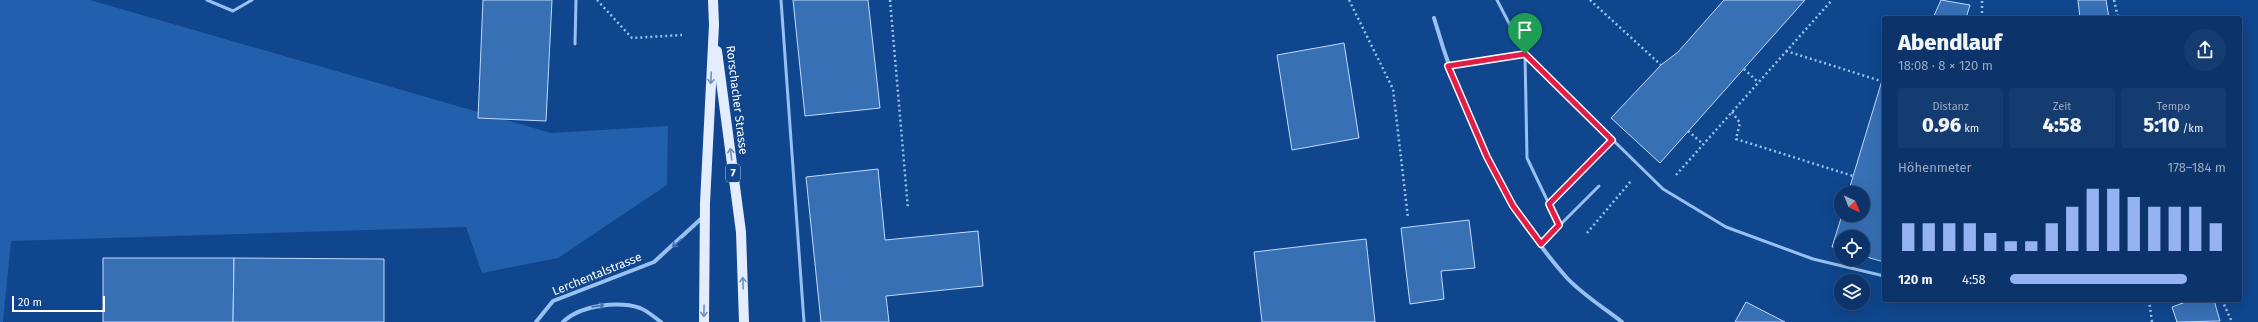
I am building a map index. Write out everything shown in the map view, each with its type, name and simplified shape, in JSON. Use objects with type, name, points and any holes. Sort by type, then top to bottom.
[{"type":"main road","name":"Rorschacher Strasse","points":[[704,322],[705,216],[714,25],[713,0]]},
{"type":"main road","name":"Rorschacher Strasse","points":[[714,25],[741,232],[744,322]]},
{"type":"street","points":[[1434,18],[1448,66],[1487,157],[1513,206],[1568,279],[1622,322]]},
{"type":"street","name":"Lerchentalstrasse","points":[[536,322],[553,301],[654,262],[705,216]]},
{"type":"street","points":[[563,322],[593,307],[616,304],[641,309],[661,322]]},
{"type":"lane","points":[[208,0],[233,11],[252,0]]},
{"type":"lane","points":[[575,44],[576,0]]},
{"type":"lane","points":[[781,0],[804,322]]},
{"type":"lane","points":[[1497,0],[1525,54],[1663,189],[1726,227],[1813,259],[1882,276]]},
{"type":"lane","points":[[1525,54],[1527,158],[1559,225]]},
{"type":"lane","points":[[1541,244],[1599,186]]},
{"type":"path","points":[[597,0],[632,38],[682,35]]},
{"type":"path","points":[[890,0],[908,209]]},
{"type":"path","points":[[1349,0],[1393,89],[1408,218]]},
{"type":"path","points":[[1590,0],[1660,65]]},
{"type":"path","points":[[1663,189],[1832,0]]},
{"type":"path","points":[[1982,0],[1982,16]]},
{"type":"path","points":[[2114,0],[2118,16]]},
{"type":"path","points":[[1786,51],[1882,81]]},
{"type":"path","points":[[1448,66],[1525,54]]},
{"type":"path","points":[[1744,69],[1758,82]]},
{"type":"path","points":[[1732,112],[1740,123],[1736,139],[1853,176]]},
{"type":"path","points":[[1688,131],[1703,144]]},
{"type":"path","points":[[1549,204],[1612,140]]},
{"type":"path","points":[[1587,233],[1642,168]]},
{"type":"path","points":[[2149,302],[2152,322]]},
{"type":"path","points":[[2223,302],[2232,322]]},
{"type":"shaded area","points":[[0,0],[90,0],[551,133],[668,126],[667,185],[558,258],[482,273],[466,227],[11,241],[3,322],[0,322]]},
{"type":"building","points":[[483,0],[552,0],[546,121],[478,118]]},
{"type":"building","points":[[793,0],[868,0],[880,108],[805,116]]},
{"type":"building","points":[[1724,0],[1805,0],[1660,163],[1611,118],[1661,65],[1678,52]]},
{"type":"building","points":[[1941,0],[1970,5],[1967,16],[1934,16]]},
{"type":"building","points":[[2078,0],[2106,0],[2109,16],[2080,16]]},
{"type":"building","points":[[1344,43],[1359,138],[1292,150],[1277,55]]},
{"type":"building","points":[[1882,80],[1882,261],[1870,258],[1870,230],[1837,230],[1840,222],[1870,222],[1870,186],[1850,186]]},
{"type":"building","points":[[878,169],[885,240],[978,231],[983,286],[886,296],[889,322],[821,322],[806,177]]},
{"type":"building","points":[[1469,220],[1475,268],[1441,271],[1444,299],[1410,304],[1401,228]]},
{"type":"building","points":[[1366,239],[1375,322],[1262,322],[1254,252]]},
{"type":"building","points":[[103,258],[234,258],[233,322],[103,322]]},
{"type":"building","points":[[234,258],[384,259],[384,322],[233,322]]},
{"type":"building","points":[[1746,302],[1785,322],[1735,322]]},
{"type":"building","points":[[2186,302],[2215,302],[2220,321],[2177,322],[2172,307]]},
{"type":"route","points":[[1525,54],[1612,140],[1549,204],[1559,225],[1541,244],[1513,206],[1487,157],[1448,66],[1525,54]]}]
